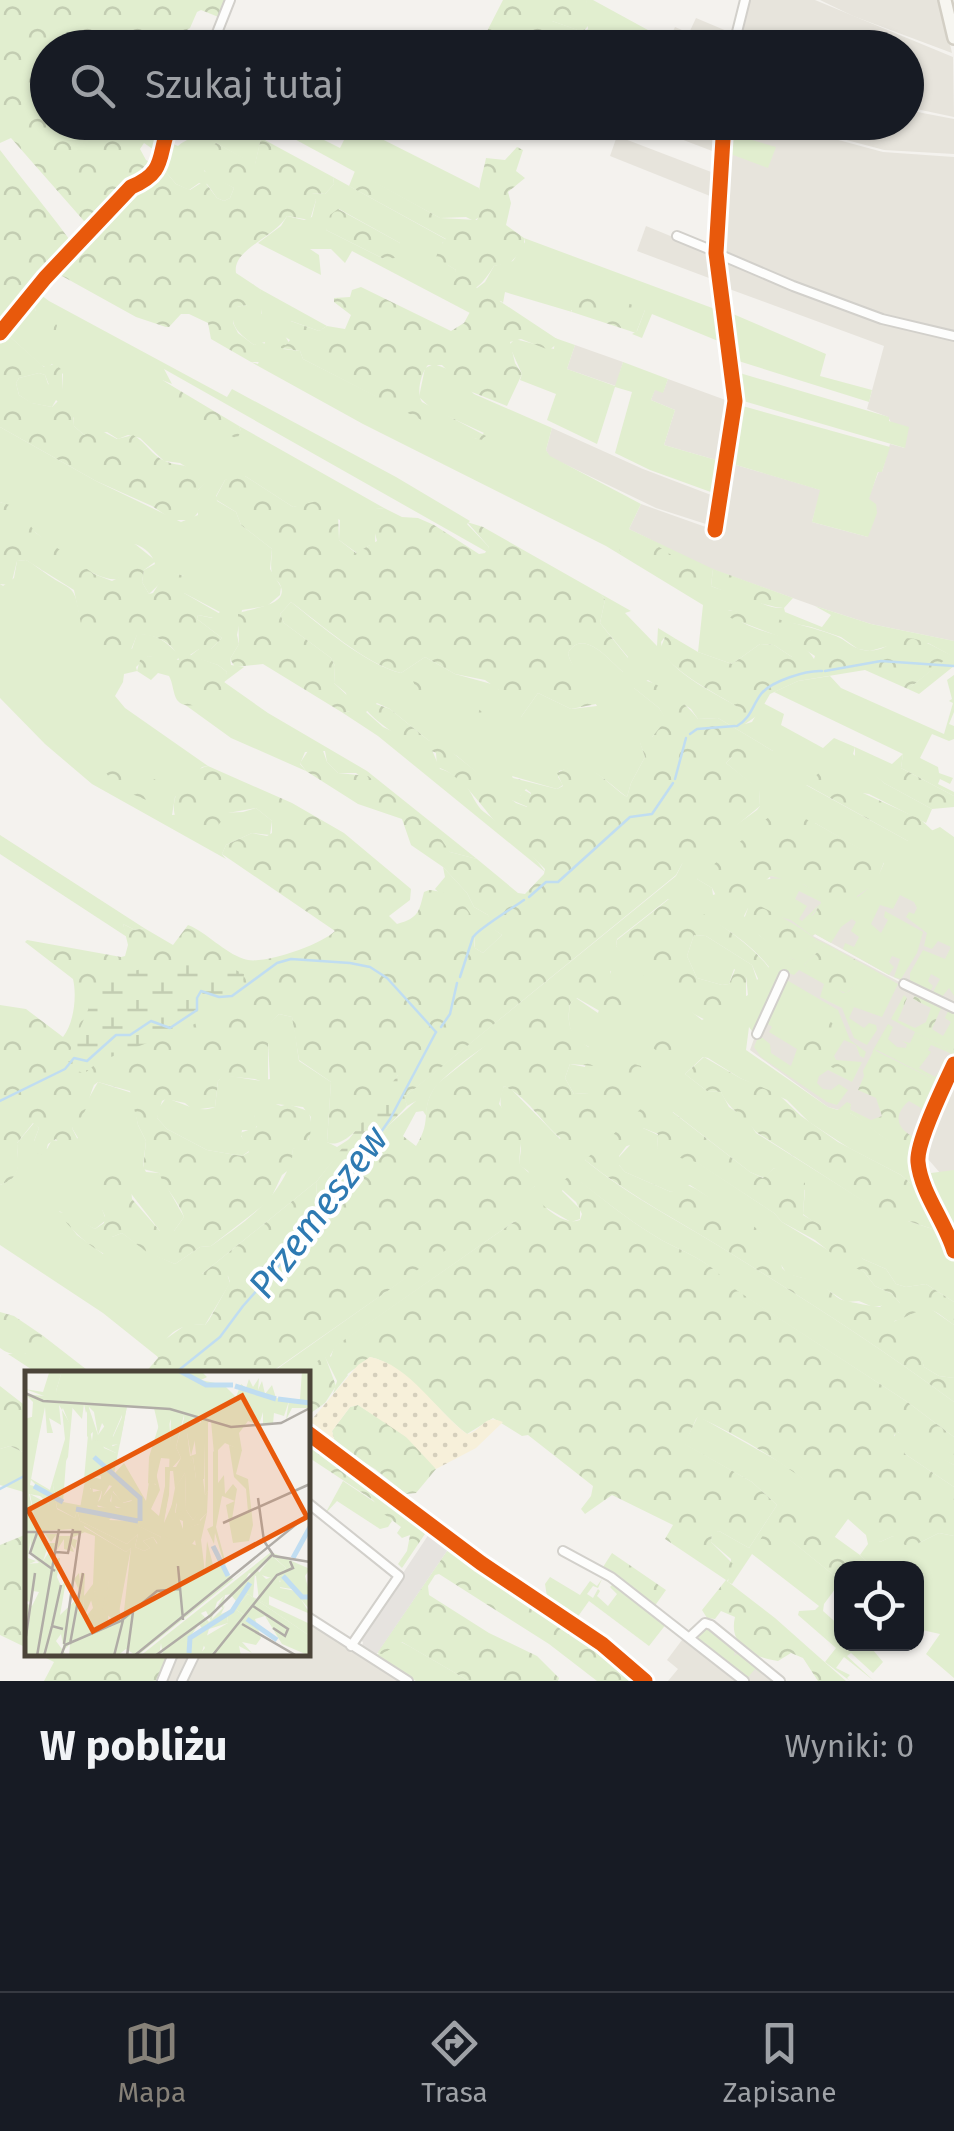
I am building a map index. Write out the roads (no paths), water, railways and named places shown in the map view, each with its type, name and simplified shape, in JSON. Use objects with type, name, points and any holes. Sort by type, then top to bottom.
[{"type":"street","points":[[218,30],[230,0]]},
{"type":"street","points":[[738,30],[745,0]]},
{"type":"street","points":[[945,0],[954,38]]},
{"type":"street","points":[[0,333],[45,278],[131,187],[157,171],[166,140]]},
{"type":"street","points":[[716,530],[734,401],[716,252],[723,140]]},
{"type":"street","points":[[677,236],[882,320],[954,336]]},
{"type":"street","points":[[757,1034],[784,975]]},
{"type":"street","points":[[904,984],[954,1008]]},
{"type":"street","points":[[954,1064],[920,1145],[918,1161],[954,1251]]},
{"type":"street","points":[[310,1434],[482,1563],[602,1644],[645,1681]]},
{"type":"street","points":[[310,1505],[399,1576],[351,1646]]},
{"type":"street","points":[[564,1552],[600,1570],[744,1681]]},
{"type":"street","points":[[310,1618],[394,1677],[408,1681]]},
{"type":"street","points":[[690,1637],[705,1623],[711,1625],[780,1681]]},
{"type":"street","points":[[162,1681],[172,1656],[188,1668]]},
{"type":"street","points":[[182,1681],[194,1656]]},
{"type":"waterway","points":[[825,671],[881,661],[954,666]]},
{"type":"waterway","points":[[737,726],[761,694],[773,685],[799,674],[822,671]]},
{"type":"waterway","points":[[690,734],[697,729],[735,726]]},
{"type":"waterway","name":"Przemeszew","points":[[675,779],[686,738]]},
{"type":"waterway","name":"Przemeszew","points":[[529,897],[546,882],[558,882],[630,817],[652,814],[673,783]]},
{"type":"waterway","name":"Przemeszew","points":[[474,936],[524,900]]},
{"type":"waterway","name":"Przemeszew","points":[[460,977],[473,937]]},
{"type":"waterway","points":[[0,1101],[65,1069],[74,1058],[87,1061],[116,1035],[130,1035],[151,1021],[170,1028],[197,1010],[201,991],[219,997],[232,996],[277,963],[291,959],[370,967],[387,978],[436,1032]]},
{"type":"waterway","name":"Przemeszew","points":[[441,1027],[450,1014],[457,983]]},
{"type":"waterway","name":"Przemeszew","points":[[178,1371],[220,1337],[322,1217],[390,1119],[436,1032]]},
{"type":"waterway","name":"Przemeszew","points":[[0,1489],[25,1476]]}]
